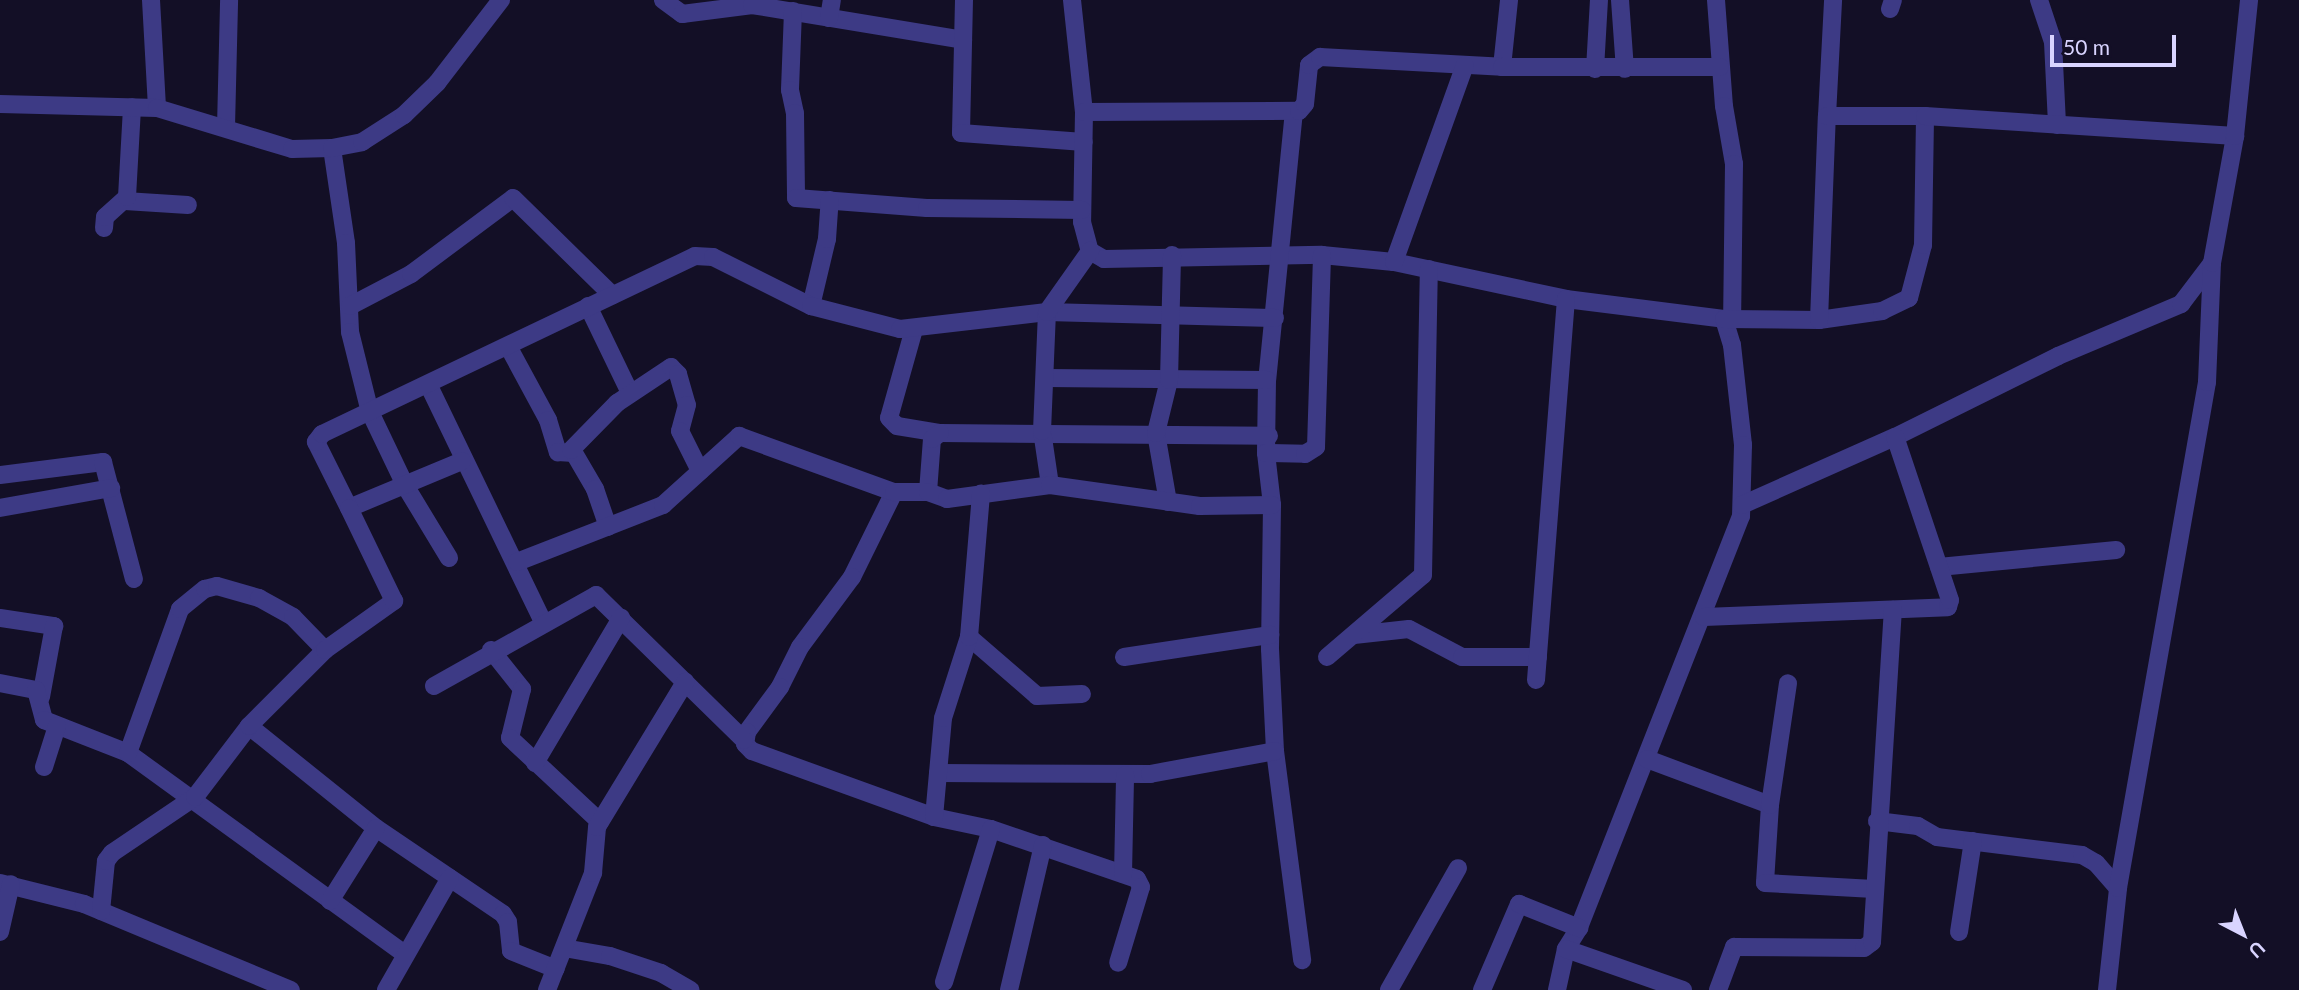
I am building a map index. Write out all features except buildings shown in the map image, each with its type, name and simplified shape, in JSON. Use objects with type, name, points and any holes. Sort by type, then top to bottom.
[{"type":"street","points":[[151,0],[157,108]]},
{"type":"street","points":[[226,127],[229,0]]},
{"type":"street","points":[[0,104],[157,108],[292,149],[332,148],[362,142],[404,115],[437,83],[501,0]]},
{"type":"street","points":[[663,0],[681,14],[738,2],[793,11],[830,9],[963,40]]},
{"type":"street","points":[[964,0],[960,129],[965,135],[1084,142]]},
{"type":"street","points":[[1050,485],[1042,431],[1048,312],[1090,251],[1082,210],[1084,112],[1072,0]]},
{"type":"street","points":[[1502,67],[1509,0]]},
{"type":"street","points":[[1595,69],[1599,0]]},
{"type":"street","points":[[1620,0],[1625,69]]},
{"type":"street","points":[[1557,990],[1566,949],[1579,928],[1704,617],[1742,505],[1743,445],[1728,318],[1734,164],[1720,67],[1716,0]]},
{"type":"street","points":[[1819,320],[1833,0]]},
{"type":"street","points":[[2039,0],[2053,42],[2057,125]]},
{"type":"street","points":[[2107,990],[2118,888],[2207,382],[2212,263],[2235,136],[2249,0]]},
{"type":"street","points":[[793,11],[790,90],[795,113],[795,197],[927,208],[1082,210]]},
{"type":"street","points":[[1084,112],[1294,111],[1305,104],[1310,65],[1315,58],[1502,67],[1720,67]]},
{"type":"street","points":[[1394,262],[1465,65]]},
{"type":"street","points":[[125,201],[132,107]]},
{"type":"street","points":[[1294,111],[1277,253],[1275,318],[1266,380],[1272,505],[1269,635],[1275,751],[1302,960]]},
{"type":"street","points":[[1828,116],[1925,117],[2235,136]]},
{"type":"street","points":[[1090,251],[1104,259],[1277,253],[1394,262],[1566,299],[1728,318],[1819,320],[1890,309],[1905,302],[1914,291],[1923,245],[1925,117]]},
{"type":"street","points":[[332,148],[354,352],[370,412],[406,487],[449,558]]},
{"type":"street","points":[[350,306],[411,274],[513,198],[612,295]]},
{"type":"street","points":[[811,306],[827,239],[830,200]]},
{"type":"street","points":[[104,228],[109,212],[125,201],[188,205]]},
{"type":"street","points":[[101,911],[106,861],[195,797],[250,726],[325,650],[394,601],[316,442],[322,434],[612,295],[706,254],[811,306],[886,328],[914,329],[1048,312],[1275,318]]},
{"type":"street","points":[[1168,502],[1156,433],[1169,380],[1172,255]]},
{"type":"street","points":[[914,329],[890,420],[897,426],[940,433],[1156,433],[1268,444],[1305,454],[1316,447],[1322,255]]},
{"type":"street","points":[[1742,505],[1895,437],[2058,356],[2181,304],[2212,263]]},
{"type":"street","points":[[1327,657],[1416,585],[1425,563],[1429,269]]},
{"type":"street","points":[[1536,680],[1566,299]]},
{"type":"street","points":[[589,306],[629,393]]},
{"type":"street","points":[[508,346],[548,421],[558,452],[571,450],[629,393],[661,370],[676,370],[687,405],[680,431],[700,471]]},
{"type":"street","points":[[1046,378],[1266,380]]},
{"type":"street","points":[[428,384],[461,461],[517,562],[543,622]]},
{"type":"street","points":[[928,492],[932,439],[940,433]]},
{"type":"street","points":[[517,562],[663,505],[739,436],[894,492],[928,492],[947,499],[1050,485],[1168,502],[1272,505]]},
{"type":"street","points":[[1704,617],[1948,607],[1939,567],[1895,437]]},
{"type":"street","points":[[571,450],[595,489],[608,527]]},
{"type":"street","points":[[0,475],[100,460],[111,488],[134,579]]},
{"type":"street","points":[[349,508],[406,487],[461,461]]},
{"type":"street","points":[[0,508],[111,488]]},
{"type":"street","points":[[744,740],[780,687],[800,647],[852,577],[894,492]]},
{"type":"street","points":[[934,817],[943,718],[969,637],[981,494]]},
{"type":"street","points":[[1939,567],[2116,550]]},
{"type":"street","points":[[128,753],[180,609],[205,589],[217,586],[259,598],[293,617],[325,650]]},
{"type":"street","points":[[434,686],[491,650],[596,595],[744,740],[752,751],[934,817],[991,829],[1043,845],[1122,874],[1141,885],[1118,963]]},
{"type":"street","points":[[1718,990],[1734,947],[1870,946],[1893,610]]},
{"type":"street","points":[[0,618],[54,626],[41,697],[42,717],[57,726],[128,753],[195,797],[330,901],[405,954]]},
{"type":"street","points":[[535,762],[621,618]]},
{"type":"street","points":[[1354,635],[1409,628],[1462,657],[1538,657]]},
{"type":"street","points":[[1124,657],[1269,635]]},
{"type":"street","points":[[969,637],[1037,696],[1082,694]]},
{"type":"street","points":[[491,650],[522,689],[508,735],[600,822]]},
{"type":"street","points":[[0,682],[34,689],[41,697]]},
{"type":"street","points":[[547,990],[593,873],[600,822],[685,682]]},
{"type":"street","points":[[1788,683],[1770,805],[1765,883],[1874,890]]},
{"type":"street","points":[[44,767],[57,726]]},
{"type":"street","points":[[250,726],[376,828],[506,917],[511,951],[556,969]]},
{"type":"street","points":[[938,773],[1125,775],[1166,772],[1275,751]]},
{"type":"street","points":[[1647,759],[1770,805]]},
{"type":"street","points":[[1122,874],[1125,775]]},
{"type":"street","points":[[1877,821],[1912,824],[1937,837],[2082,855],[2096,863],[2118,888]]},
{"type":"street","points":[[330,901],[376,828]]},
{"type":"street","points":[[944,982],[991,829]]},
{"type":"street","points":[[1959,932],[1972,841]]},
{"type":"street","points":[[1009,990],[1043,845]]},
{"type":"street","points":[[1389,990],[1458,869]]},
{"type":"street","points":[[386,990],[450,878]]},
{"type":"street","points":[[0,932],[5,883],[101,911],[291,990]]},
{"type":"street","points":[[1482,990],[1519,904],[1579,928]]},
{"type":"street","points":[[564,948],[610,956],[661,973],[691,990]]},
{"type":"street","points":[[1566,949],[1683,990]]}]
